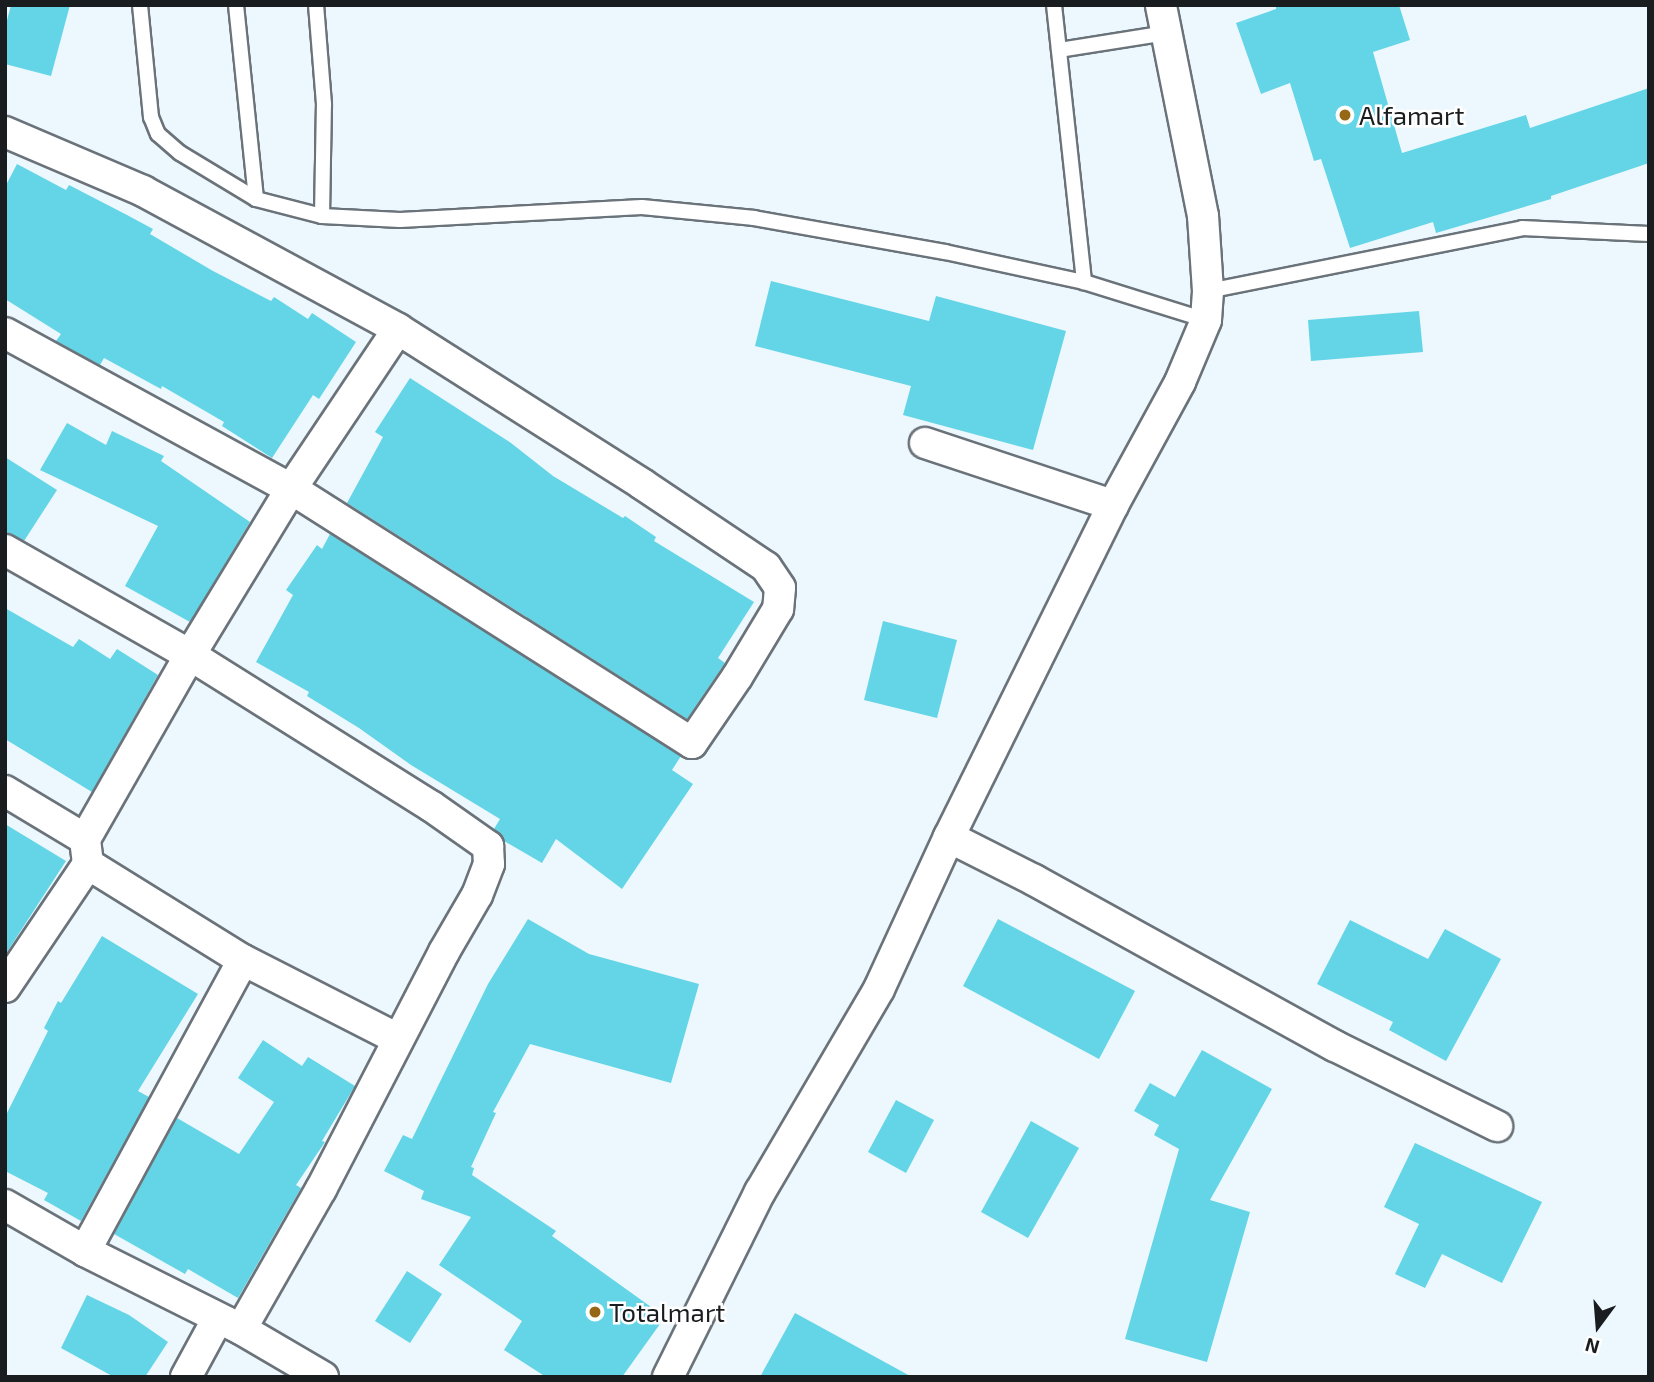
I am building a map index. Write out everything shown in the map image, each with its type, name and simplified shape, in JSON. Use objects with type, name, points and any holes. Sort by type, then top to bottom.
[{"type":"street","points":[[668,1377],[760,1192],[879,989],[949,837],[1113,505],[1180,382],[1207,306],[1203,215],[1163,19]]},
{"type":"street","points":[[5,132],[143,191],[398,329],[642,484],[766,567],[780,588],[778,609],[737,677],[692,743],[292,489],[5,333]]},
{"type":"street","points":[[5,987],[87,852],[190,655],[292,489],[398,329]]},
{"type":"street","points":[[925,443],[1113,505]]},
{"type":"street","points":[[5,550],[190,655],[431,806],[488,846],[489,864],[477,895],[398,1039],[321,1189],[230,1324],[186,1377]]},
{"type":"street","points":[[5,791],[87,852],[243,960],[398,1039]]},
{"type":"street","points":[[949,837],[1034,880],[1335,1046],[1497,1126]]},
{"type":"street","points":[[85,1251],[243,960]]},
{"type":"street","points":[[5,1205],[85,1251],[230,1324],[323,1377]]},
{"type":"lane","points":[[140,5],[151,117],[158,134],[180,153],[257,199],[323,216],[400,220],[642,207],[754,218],[945,252],[1207,306],[1522,228],[1649,234]]},
{"type":"lane","points":[[236,5],[257,199]]},
{"type":"lane","points":[[316,5],[324,104],[323,216]]},
{"type":"lane","points":[[1054,5],[1084,282]]},
{"type":"lane","points":[[1059,50],[1163,19]]},
{"type":"building","points":[[11,5],[70,5],[51,76],[5,64],[5,28]]},
{"type":"building","points":[[1276,5],[1399,5],[1410,40],[1373,52],[1402,153],[1526,115],[1530,128],[1649,88],[1649,163],[1551,196],[1551,199],[1436,233],[1433,222],[1350,248],[1321,159],[1314,161],[1290,83],[1261,94],[1236,23],[1276,9]]},
{"type":"building","points":[[17,164],[66,190],[69,185],[127,215],[153,229],[150,234],[213,271],[271,301],[274,297],[308,319],[312,313],[356,342],[319,399],[313,395],[272,458],[222,426],[224,422],[162,386],[161,389],[104,358],[100,365],[56,341],[61,334],[5,299],[5,187]]},
{"type":"building","points":[[771,281],[929,321],[936,296],[1066,331],[1033,450],[903,415],[911,386],[755,346]]},
{"type":"building","points":[[1419,311],[1423,352],[1311,361],[1308,320]]},
{"type":"building","points":[[410,378],[511,443],[553,476],[623,518],[625,516],[656,537],[654,541],[754,602],[718,658],[725,663],[687,719],[347,503],[383,437],[375,432]]},
{"type":"building","points":[[67,423],[106,445],[112,431],[164,456],[161,461],[250,522],[190,622],[125,586],[158,526],[40,470]]},
{"type":"building","points":[[5,457],[57,490],[24,541],[5,533]]},
{"type":"building","points":[[330,534],[681,756],[672,770],[693,784],[622,889],[556,839],[542,863],[504,841],[494,829],[500,819],[411,765],[307,696],[309,692],[256,662],[293,595],[286,590],[317,545],[322,549]]},
{"type":"building","points":[[5,608],[73,647],[79,639],[110,659],[117,649],[158,675],[92,792],[5,739]]},
{"type":"building","points":[[883,621],[957,640],[937,718],[864,700]]},
{"type":"building","points":[[5,824],[66,861],[5,955]]},
{"type":"building","points":[[528,919],[589,954],[699,984],[671,1083],[530,1044],[493,1112],[496,1113],[471,1167],[474,1168],[472,1175],[556,1231],[552,1236],[665,1317],[622,1377],[546,1377],[504,1350],[522,1321],[439,1265],[471,1217],[421,1199],[424,1191],[384,1171],[403,1135],[412,1139],[488,984]]},
{"type":"building","points":[[998,919],[1135,991],[1099,1059],[963,986]]},
{"type":"building","points":[[1350,920],[1428,959],[1445,929],[1501,959],[1446,1061],[1389,1030],[1393,1022],[1317,984]]},
{"type":"building","points":[[102,936],[198,994],[138,1091],[149,1097],[81,1221],[44,1200],[48,1193],[5,1171],[5,1117],[48,1031],[44,1028],[58,1001],[61,1003]]},
{"type":"building","points":[[263,1040],[302,1066],[308,1057],[355,1086],[322,1141],[325,1142],[296,1185],[301,1188],[238,1298],[188,1269],[185,1274],[114,1234],[177,1118],[239,1154],[274,1102],[238,1078]]},
{"type":"building","points":[[1202,1050],[1272,1089],[1210,1200],[1250,1212],[1207,1362],[1125,1339],[1179,1149],[1154,1135],[1159,1125],[1134,1111],[1150,1083],[1175,1097]]},
{"type":"building","points":[[896,1100],[934,1120],[906,1173],[868,1152]]},
{"type":"building","points":[[1031,1121],[1079,1148],[1028,1238],[981,1212]]},
{"type":"building","points":[[1415,1143],[1542,1202],[1502,1283],[1442,1254],[1425,1288],[1395,1274],[1419,1224],[1384,1207]]},
{"type":"building","points":[[407,1271],[442,1294],[410,1343],[375,1321]]},
{"type":"building","points":[[87,1295],[129,1315],[168,1342],[145,1377],[114,1377],[61,1348]]},
{"type":"building","points":[[795,1313],[912,1377],[760,1377]]},
{"type":"place","name":"Alfamart","points":[[1345,115]]},
{"type":"place","name":"Totalmart","points":[[595,1312]]}]
